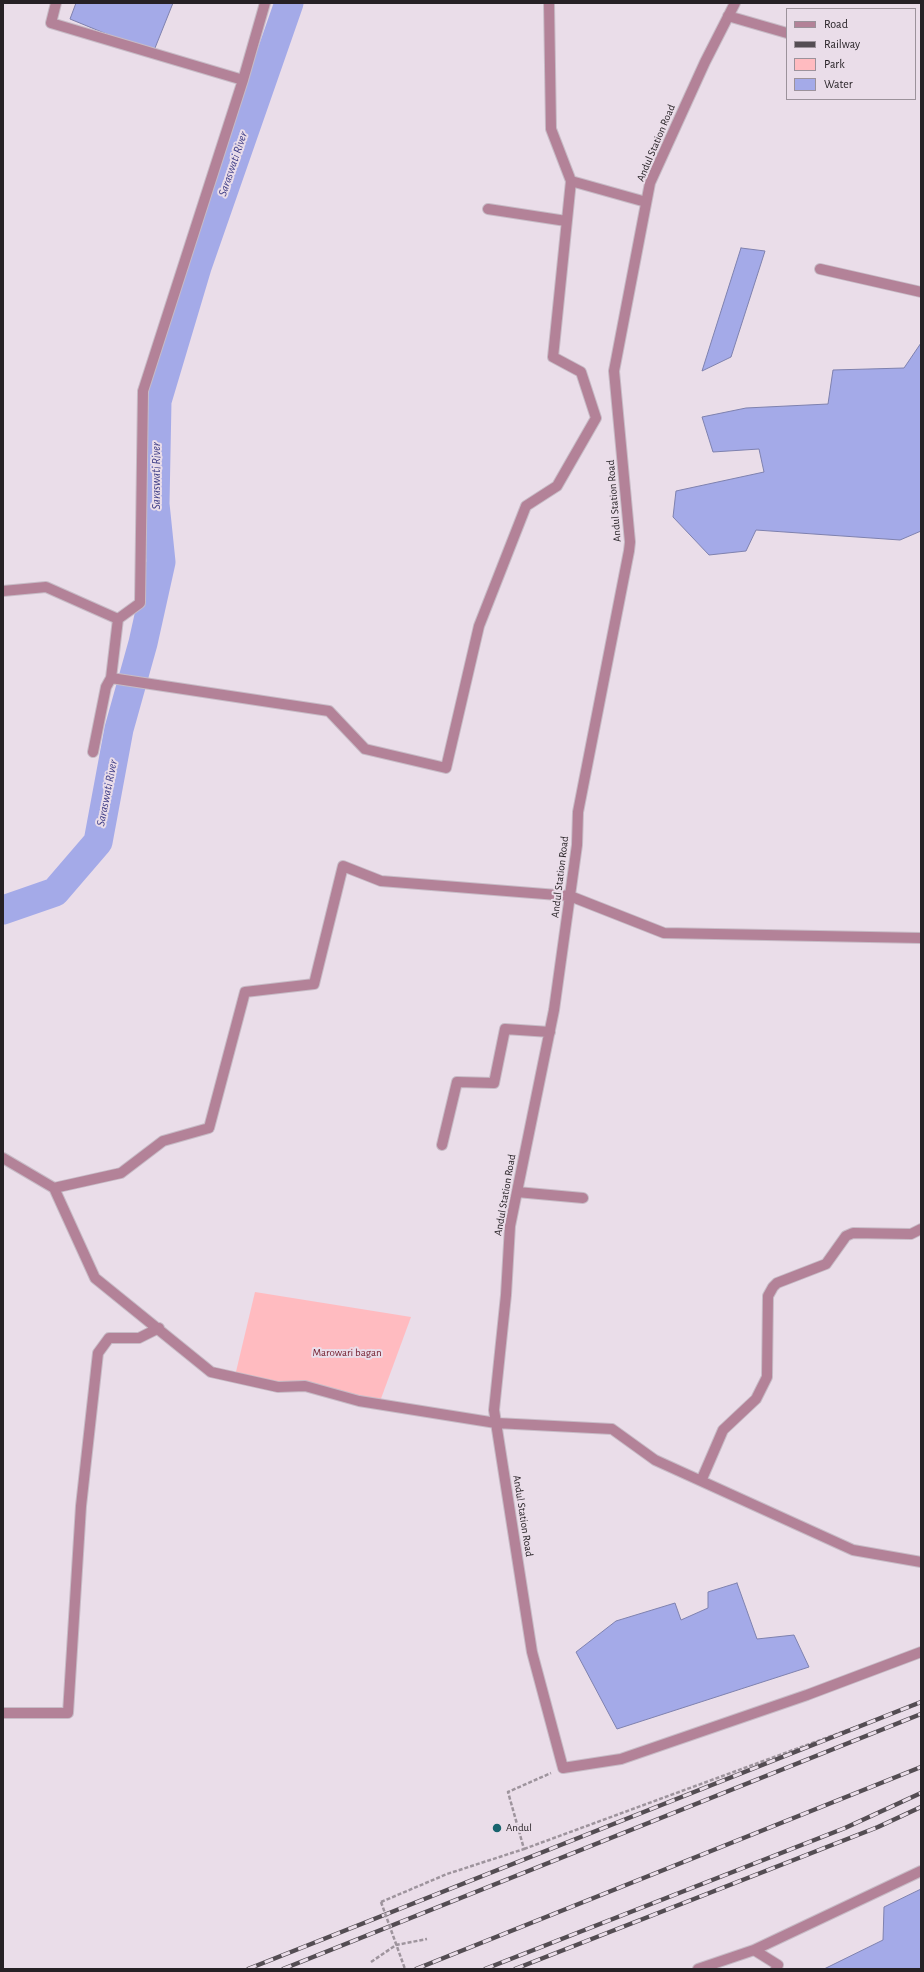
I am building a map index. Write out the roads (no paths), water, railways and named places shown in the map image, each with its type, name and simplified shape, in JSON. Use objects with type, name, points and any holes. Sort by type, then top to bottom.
[{"type":"street","points":[[56,3],[51,23],[243,80]]},
{"type":"street","points":[[93,752],[106,687],[112,678],[118,619],[140,603],[143,391],[243,80],[265,3]]},
{"type":"street","points":[[112,678],[329,711],[365,749],[446,768],[478,626],[526,506],[557,486],[596,418],[581,372],[553,357],[571,180],[551,129],[549,3]]},
{"type":"street","name":"Andul Station Road","points":[[735,3],[705,62],[650,183],[614,371],[630,542],[629,551],[578,812],[577,845],[554,1010],[510,1226],[506,1295],[494,1410],[532,1652],[563,1768],[621,1759],[807,1695],[921,1652]]},
{"type":"street","points":[[728,16],[786,33]]},
{"type":"street","points":[[571,180],[646,202]]},
{"type":"street","points":[[488,209],[566,221]]},
{"type":"street","points":[[820,269],[921,292]]},
{"type":"street","points":[[3,591],[46,587],[118,619]]},
{"type":"street","points":[[54,1188],[121,1174],[163,1141],[209,1128],[245,992],[314,984],[343,866],[381,881],[570,896],[664,933],[921,938]]},
{"type":"street","points":[[442,1145],[456,1082],[494,1082],[505,1029],[550,1032]]},
{"type":"street","points":[[3,1158],[54,1188],[95,1278],[159,1328],[210,1372],[278,1387],[305,1386],[359,1401],[496,1423],[612,1429],[655,1460],[853,1550],[921,1562]]},
{"type":"street","points":[[517,1192],[583,1198]]},
{"type":"street","points":[[701,1481],[723,1430],[756,1399],[767,1377],[768,1296],[773,1287],[777,1283],[826,1264],[846,1236],[853,1233],[911,1234],[921,1229]]},
{"type":"street","points":[[3,1713],[68,1713],[81,1506],[98,1353],[109,1338],[139,1338],[159,1328]]},
{"type":"street","points":[[698,1969],[754,1950],[921,1871]]},
{"type":"street","points":[[754,1950],[778,1965],[776,1969]]},
{"type":"water","points":[[76,3],[173,3],[153,53],[70,19]]},
{"type":"water","points":[[741,248],[765,251],[731,357],[702,371]]},
{"type":"water","points":[[921,343],[921,531],[900,540],[756,530],[746,551],[709,555],[673,517],[676,491],[764,472],[759,449],[713,452],[702,417],[746,408],[828,404],[833,370],[904,368]]},
{"type":"water","points":[[737,1583],[757,1639],[794,1635],[809,1667],[617,1729],[576,1652],[616,1621],[675,1603],[681,1620],[708,1608],[708,1592]]},
{"type":"water","points":[[921,1889],[921,1969],[824,1969],[883,1940],[884,1907]]},
{"type":"waterway","name":"Saraswati River","points":[[3,910],[55,892],[98,842],[119,729],[143,643],[161,562],[155,504],[157,401],[197,267],[289,3]]},
{"type":"railway","points":[[248,1969],[921,1702]]},
{"type":"railway","points":[[283,1969],[921,1714]]},
{"type":"railway","points":[[416,1969],[921,1767]]},
{"type":"railway","points":[[485,1969],[845,1828],[921,1793]]},
{"type":"railway","points":[[515,1969],[878,1827],[921,1807]]},
{"type":"place","name":"Andul","points":[[497,1828]]},
{"type":"park label","name":"Marowari bagan","points":[[347,1353]]}]
